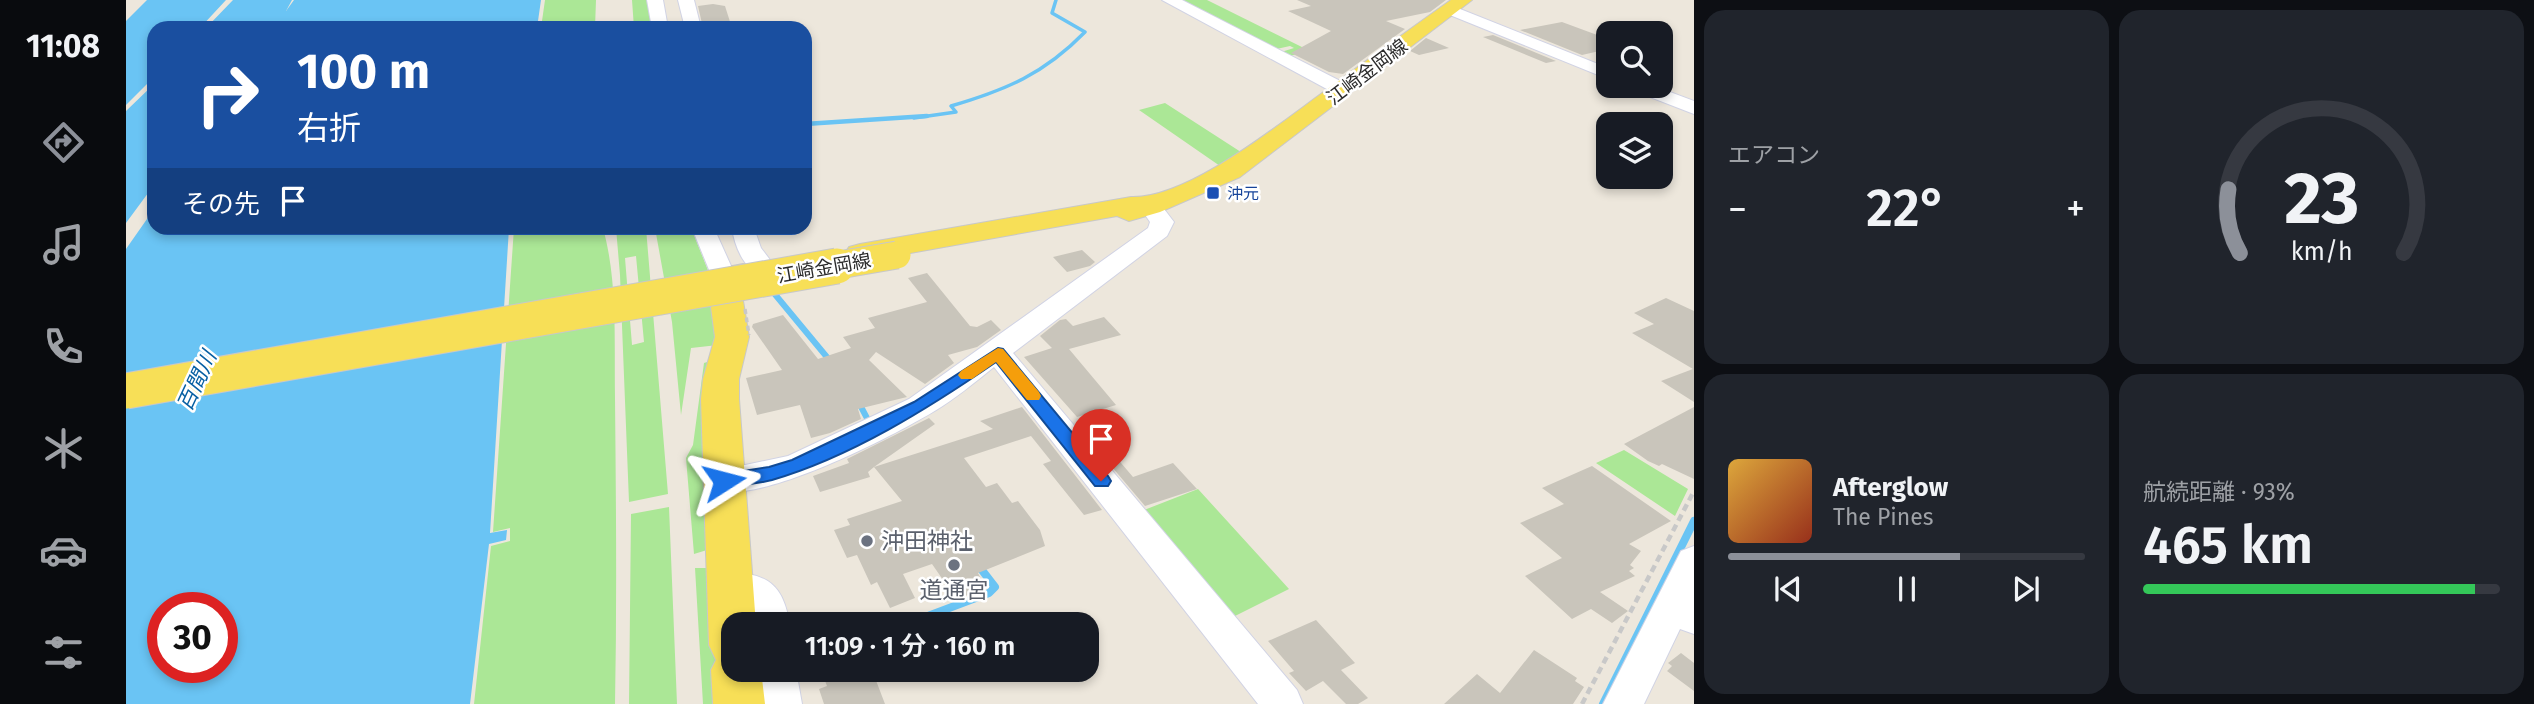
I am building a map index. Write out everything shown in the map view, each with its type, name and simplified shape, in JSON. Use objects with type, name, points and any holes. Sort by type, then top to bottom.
[{"type":"main road","name":"江崎金岡線","points":[[126,391],[897,256],[1138,209],[1231,171],[1343,90],[1449,5]]},
{"type":"main road","points":[[1131,205],[1138,209],[1108,228],[732,291],[765,269],[1131,205]]},
{"type":"main road","points":[[730,612],[720,399],[721,379],[732,337],[732,291]]},
{"type":"main road","points":[[737,682],[739,704]]},
{"type":"street","points":[[655,0],[659,21]]},
{"type":"street","points":[[686,0],[692,21]]},
{"type":"street","points":[[1170,0],[1343,90]]},
{"type":"street","points":[[1449,5],[1596,69]]},
{"type":"street","points":[[1669,98],[1694,108]]},
{"type":"street","points":[[724,481],[769,474],[799,464],[920,406],[998,353],[1143,242],[1138,209]]},
{"type":"street","points":[[706,235],[732,291]]},
{"type":"street","points":[[745,235],[749,250],[765,269]]},
{"type":"street","points":[[998,353],[1283,704]]},
{"type":"street","points":[[1623,704],[1684,610],[1694,561]]},
{"type":"street","points":[[728,590],[753,588],[768,603],[769,612]]},
{"type":"street","points":[[778,682],[782,704]]},
{"type":"path","points":[[732,291],[749,335]]},
{"type":"path","points":[[1582,704],[1694,491]]},
{"type":"green space","points":[[545,0],[596,0],[595,21],[542,21]]},
{"type":"green space","points":[[632,0],[648,0],[652,21],[634,21]]},
{"type":"green space","points":[[1179,0],[1207,0],[1310,51],[1285,57],[1278,53],[1294,48],[1290,46],[1272,50]]},
{"type":"green space","points":[[1165,103],[1244,154],[1220,166],[1139,110]]},
{"type":"green space","points":[[514,235],[605,235],[611,269],[615,334],[615,704],[474,704],[491,546],[510,541],[510,528],[493,532]]},
{"type":"green space","points":[[617,235],[647,235],[668,494],[629,502]],"holes":[[[636,256],[644,342],[632,345],[625,258]]]},
{"type":"green space","points":[[656,235],[694,235],[711,278],[718,345],[691,348],[681,415],[672,322]]},
{"type":"green space","points":[[717,359],[707,550],[694,554],[686,458],[693,445],[704,363]]},
{"type":"green space","points":[[1624,450],[1688,489],[1675,516],[1596,463]]},
{"type":"green space","points":[[1198,489],[1289,589],[1225,621],[1139,512]]},
{"type":"green space","points":[[669,507],[677,704],[629,704],[631,514]]},
{"type":"green space","points":[[695,568],[708,568],[724,704],[703,704]]},
{"type":"water","points":[[147,0],[226,0],[206,21],[147,21],[147,84],[126,105],[126,21]]},
{"type":"water","points":[[233,0],[292,0],[286,11],[294,0],[541,0],[538,21],[213,21]]},
{"type":"water","points":[[147,91],[147,194],[126,223],[126,111]]},
{"type":"water","name":"百間川","points":[[147,219],[147,235],[509,235],[490,533],[507,530],[506,540],[489,544],[470,704],[126,704],[126,249]]},
{"type":"building","points":[[1297,0],[1446,0],[1430,12],[1386,21],[1405,29],[1343,74],[1329,72],[1291,53],[1331,31],[1288,11],[1311,6]]},
{"type":"building","points":[[698,6],[725,6],[730,21],[701,21]]},
{"type":"building","points":[[1562,22],[1596,35],[1596,52],[1582,55],[1520,30]]},
{"type":"building","points":[[1493,35],[1556,61],[1546,63],[1483,37]]},
{"type":"building","points":[[1426,38],[1449,48],[1419,55],[1410,51]]},
{"type":"building","points":[[1082,250],[1095,262],[1090,266],[1067,272],[1053,257]]},
{"type":"building","points":[[927,273],[970,326],[977,327],[991,320],[1001,330],[977,347],[948,355],[954,363],[925,384],[876,352],[869,360],[907,397],[858,409],[861,419],[830,433],[811,438],[800,405],[757,415],[746,378],[782,370],[752,327],[753,324],[783,315],[818,359],[851,348],[843,337],[875,328],[868,318],[927,302],[908,278]]},
{"type":"building","points":[[1666,298],[1694,311],[1694,402],[1661,381],[1693,369],[1632,333],[1654,324],[1634,313]]},
{"type":"building","points":[[1104,317],[1121,335],[1069,349],[1116,405],[1077,417],[1024,357],[1052,348],[1040,336],[1060,320],[1066,319],[1073,326]]},
{"type":"building","points":[[1022,407],[1102,510],[1084,515],[1043,464],[1051,461],[1031,436],[964,458],[986,487],[997,483],[1012,503],[1018,501],[1040,530],[1045,546],[978,573],[980,577],[974,579],[981,588],[957,600],[932,564],[903,574],[915,598],[890,608],[877,582],[871,585],[857,555],[847,558],[834,530],[850,525],[847,519],[902,501],[874,467],[993,429],[980,421]]},
{"type":"building","points":[[1694,407],[1694,479],[1662,464],[1659,466],[1648,461],[1624,444]]},
{"type":"building","points":[[929,418],[935,424],[868,472],[870,477],[820,492],[813,476],[849,463],[847,459]]},
{"type":"building","points":[[1110,450],[1133,477],[1173,463],[1197,489],[1145,506],[1101,454]]},
{"type":"building","points":[[1592,466],[1671,521],[1629,544],[1641,551],[1630,565],[1634,568],[1629,571],[1635,576],[1600,592],[1628,611],[1612,623],[1591,609],[1572,619],[1525,576],[1562,558],[1520,523],[1564,504],[1542,488]]},
{"type":"building","points":[[1316,620],[1355,663],[1341,670],[1368,698],[1358,704],[1346,704],[1323,681],[1306,691],[1289,673],[1294,671],[1268,641]]},
{"type":"building","points":[[1534,650],[1577,678],[1575,681],[1584,687],[1573,704],[1444,704],[1477,674],[1500,693]]},
{"type":"building","points":[[1681,653],[1694,663],[1694,691],[1667,671],[1672,666],[1668,663]]},
{"type":"building","points":[[826,682],[877,682],[885,704],[824,704],[819,689],[827,686]]},
{"type":"waterway","points":[[914,118],[956,112],[951,106],[1007,87],[1039,70],[1070,47],[1085,32],[1052,13],[1056,0]]},
{"type":"waterway","points":[[812,124],[927,116]]},
{"type":"waterway","points":[[773,292],[831,362]]},
{"type":"waterway","points":[[859,403],[868,420]]},
{"type":"waterway","points":[[1603,704],[1694,521]]},
{"type":"waterway","points":[[939,612],[989,593],[995,587],[978,565]]},
{"type":"slow traffic","points":[[966,375],[998,353],[1033,396]]},
{"type":"place","name":"沖元","points":[[1213,193]]},
{"type":"place","name":"沖田神社","points":[[867,541]]},
{"type":"place","name":"道通宮","points":[[954,565]]},
{"type":"route","points":[[724,481],[769,474],[799,464],[920,406],[998,353],[1101,481]]}]
